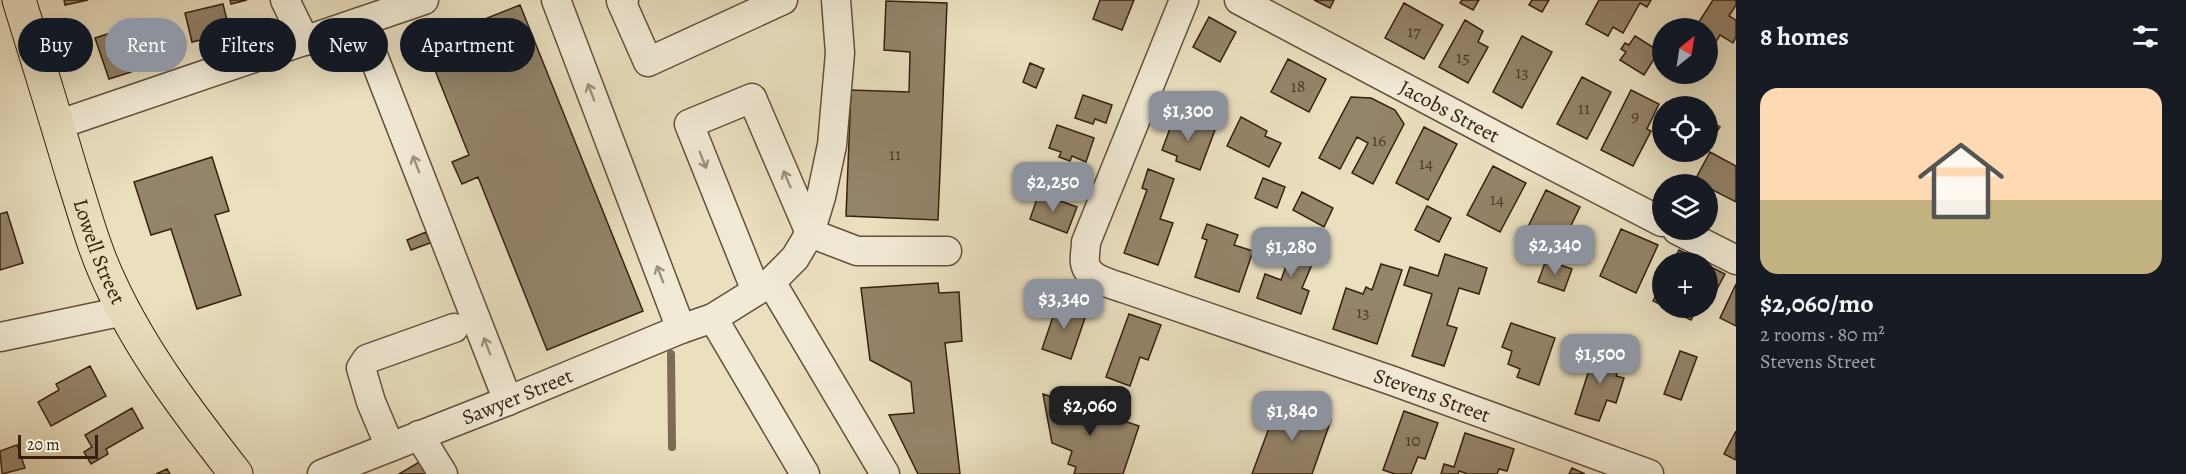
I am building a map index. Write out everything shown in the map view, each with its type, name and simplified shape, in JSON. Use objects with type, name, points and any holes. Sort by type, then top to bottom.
[{"type":"main road","name":"Lowell Street","points":[[19,0],[57,125],[110,283],[124,311],[175,393],[236,474]]},
{"type":"street","points":[[285,0],[304,41]]},
{"type":"street","points":[[372,18],[424,0]]},
{"type":"street","points":[[556,0],[681,329]]},
{"type":"street","points":[[624,0],[621,1],[648,62],[783,0]]},
{"type":"street","name":"Sawyer Street","points":[[327,473],[713,318],[764,287],[795,258],[810,233],[821,197],[832,145],[840,52],[836,0]]},
{"type":"street","name":"Stevens Street","points":[[1184,0],[1086,242],[1085,263],[1088,269],[1097,278],[1126,290],[1392,381],[1649,474]]},
{"type":"street","name":"Jacobs Street","points":[[1239,0],[1652,217]]},
{"type":"street","points":[[57,125],[308,40]]},
{"type":"street","points":[[380,72],[508,401]]},
{"type":"street","points":[[885,474],[764,287],[689,124],[752,98],[810,233],[857,251],[947,251]]},
{"type":"street","points":[[1697,240],[1736,260]]},
{"type":"street","points":[[0,337],[124,311]]},
{"type":"street","points":[[713,318],[805,474]]},
{"type":"street","points":[[390,447],[371,402],[361,368],[367,359],[454,328]]},
{"type":"street","points":[[419,435],[443,474]]},
{"type":"building","points":[[64,0],[88,0],[65,5]]},
{"type":"building","points":[[230,0],[247,0],[231,4]]},
{"type":"building","points":[[1100,0],[1134,0],[1122,30],[1093,19]]},
{"type":"building","points":[[1314,0],[1334,0],[1330,8]]},
{"type":"building","points":[[1462,0],[1479,0],[1473,10],[1460,3]]},
{"type":"building","points":[[1532,0],[1549,0],[1542,12],[1529,5]]},
{"type":"building","points":[[1599,0],[1651,0],[1647,7],[1640,3],[1623,33],[1613,27],[1608,36],[1586,24]]},
{"type":"building","points":[[1713,0],[1736,0],[1736,5],[1729,16],[1736,20],[1736,37],[1733,43],[1720,35],[1718,38],[1718,18],[1701,18]]},
{"type":"building","points":[[886,1],[947,3],[938,220],[846,216],[851,90],[909,92],[910,52],[884,50]]},
{"type":"building","points":[[1404,3],[1443,25],[1424,59],[1385,38]]},
{"type":"building","points":[[223,4],[226,18],[199,18],[199,40],[192,42],[185,13]]},
{"type":"building","points":[[520,5],[525,18],[487,18]]},
{"type":"building","points":[[1209,17],[1236,32],[1220,62],[1193,47]]},
{"type":"building","points":[[1465,20],[1483,31],[1478,42],[1488,47],[1468,83],[1439,67]]},
{"type":"building","points":[[105,35],[105,67],[95,38]]},
{"type":"building","points":[[1522,36],[1552,52],[1522,108],[1493,92]]},
{"type":"building","points":[[1635,36],[1652,47],[1652,62],[1644,75],[1620,60],[1626,52],[1621,49],[1625,43],[1629,45]]},
{"type":"building","points":[[535,42],[643,311],[547,350],[478,177],[462,184],[452,162],[469,155],[436,72],[535,72]]},
{"type":"building","points":[[1288,59],[1326,79],[1309,112],[1271,92]]},
{"type":"building","points":[[1030,63],[1044,69],[1036,88],[1023,82]]},
{"type":"building","points":[[107,72],[131,72],[109,79]]},
{"type":"building","points":[[1582,77],[1611,92],[1587,139],[1557,124]]},
{"type":"building","points":[[1631,90],[1652,100],[1652,119],[1647,129],[1651,131],[1633,166],[1601,150]]},
{"type":"building","points":[[1083,95],[1112,105],[1106,123],[1095,119],[1093,124],[1075,118]]},
{"type":"building","points":[[1351,97],[1371,98],[1395,110],[1404,124],[1373,184],[1352,173],[1368,143],[1357,137],[1340,169],[1319,158]]},
{"type":"building","points":[[1175,115],[1215,130],[1200,170],[1176,161],[1177,156],[1162,150]]},
{"type":"building","points":[[1241,117],[1267,131],[1265,136],[1281,143],[1269,167],[1227,146]]},
{"type":"building","points":[[1057,125],[1094,138],[1086,162],[1072,156],[1070,161],[1059,157],[1061,152],[1049,148]]},
{"type":"building","points":[[1424,127],[1457,144],[1428,200],[1396,183]]},
{"type":"building","points":[[1718,156],[1736,166],[1736,202],[1718,193],[1718,174],[1698,174],[1705,162],[1718,162]]},
{"type":"building","points":[[212,157],[229,211],[215,215],[241,295],[197,309],[171,229],[151,235],[134,182]]},
{"type":"building","points":[[1493,166],[1526,183],[1500,232],[1467,215]]},
{"type":"building","points":[[1148,169],[1174,179],[1160,219],[1173,223],[1158,265],[1124,253],[1147,190],[1142,188]]},
{"type":"building","points":[[1263,178],[1285,187],[1277,208],[1255,198]]},
{"type":"building","points":[[1546,190],[1580,207],[1558,252],[1524,235]]},
{"type":"building","points":[[1302,192],[1333,208],[1324,227],[1293,210]]},
{"type":"building","points":[[1039,193],[1077,207],[1067,233],[1030,219]]},
{"type":"building","points":[[1427,206],[1451,218],[1439,242],[1415,230]]},
{"type":"building","points":[[7,212],[23,263],[0,270],[0,214]]},
{"type":"building","points":[[1207,224],[1238,235],[1234,245],[1253,251],[1239,292],[1195,277],[1207,240],[1202,238]]},
{"type":"building","points":[[1621,229],[1658,245],[1655,252],[1652,252],[1652,258],[1636,293],[1600,276]]},
{"type":"building","points":[[1299,230],[1316,236],[1307,260],[1313,262],[1302,288],[1309,291],[1301,314],[1257,298],[1265,274],[1281,280]]},
{"type":"building","points":[[426,232],[430,243],[411,250],[407,240]]},
{"type":"building","points":[[1445,254],[1487,268],[1479,294],[1459,288],[1447,325],[1457,328],[1444,366],[1412,356],[1432,294],[1404,285],[1410,267],[1438,276]]},
{"type":"building","points":[[1546,260],[1572,269],[1564,291],[1538,282]]},
{"type":"building","points":[[1381,264],[1402,270],[1377,344],[1333,329],[1346,288],[1363,294],[1366,287],[1372,290]]},
{"type":"building","points":[[1718,270],[1725,274],[1718,287]]},
{"type":"building","points":[[938,283],[939,293],[959,292],[962,341],[945,343],[960,474],[918,474],[889,415],[914,413],[911,382],[870,360],[861,288]]},
{"type":"building","points":[[1736,284],[1736,326],[1720,318]]},
{"type":"building","points":[[1058,302],[1087,312],[1071,359],[1042,349]]},
{"type":"building","points":[[1129,314],[1161,325],[1148,360],[1140,357],[1130,386],[1106,377]]},
{"type":"building","points":[[1511,323],[1555,338],[1539,385],[1517,377],[1520,369],[1508,364],[1512,351],[1502,347]]},
{"type":"building","points":[[1596,348],[1622,357],[1616,376],[1624,378],[1616,403],[1607,400],[1599,421],[1575,414]]},
{"type":"building","points":[[1680,351],[1697,357],[1681,400],[1664,394]]},
{"type":"building","points":[[90,366],[106,396],[51,426],[38,402],[59,390],[56,384]]},
{"type":"building","points":[[1043,394],[1139,426],[1123,474],[1074,474],[1076,467],[1068,464],[1072,451],[1052,443]]},
{"type":"building","points":[[1279,401],[1331,420],[1312,474],[1252,474]]},
{"type":"building","points":[[132,408],[143,428],[106,449],[108,454],[91,464],[84,452],[92,447],[85,435]]},
{"type":"building","points":[[1404,411],[1438,423],[1425,459],[1418,457],[1411,474],[1395,474],[1383,470]]},
{"type":"building","points":[[1736,431],[1736,460],[1724,454]]},
{"type":"building","points":[[1465,433],[1514,449],[1507,471],[1499,469],[1497,474],[1468,474],[1459,471],[1458,474],[1441,474],[1444,464],[1454,467]]},
{"type":"building","points":[[17,445],[25,468],[2,474],[0,451]]},
{"type":"building","points":[[421,461],[429,474],[399,474]]},
{"type":"building","points":[[1572,468],[1585,474],[1569,474]]},
{"type":"building","points":[[167,469],[170,474],[156,474]]},
{"type":"waterway","points":[[671,354],[672,447]]}]
